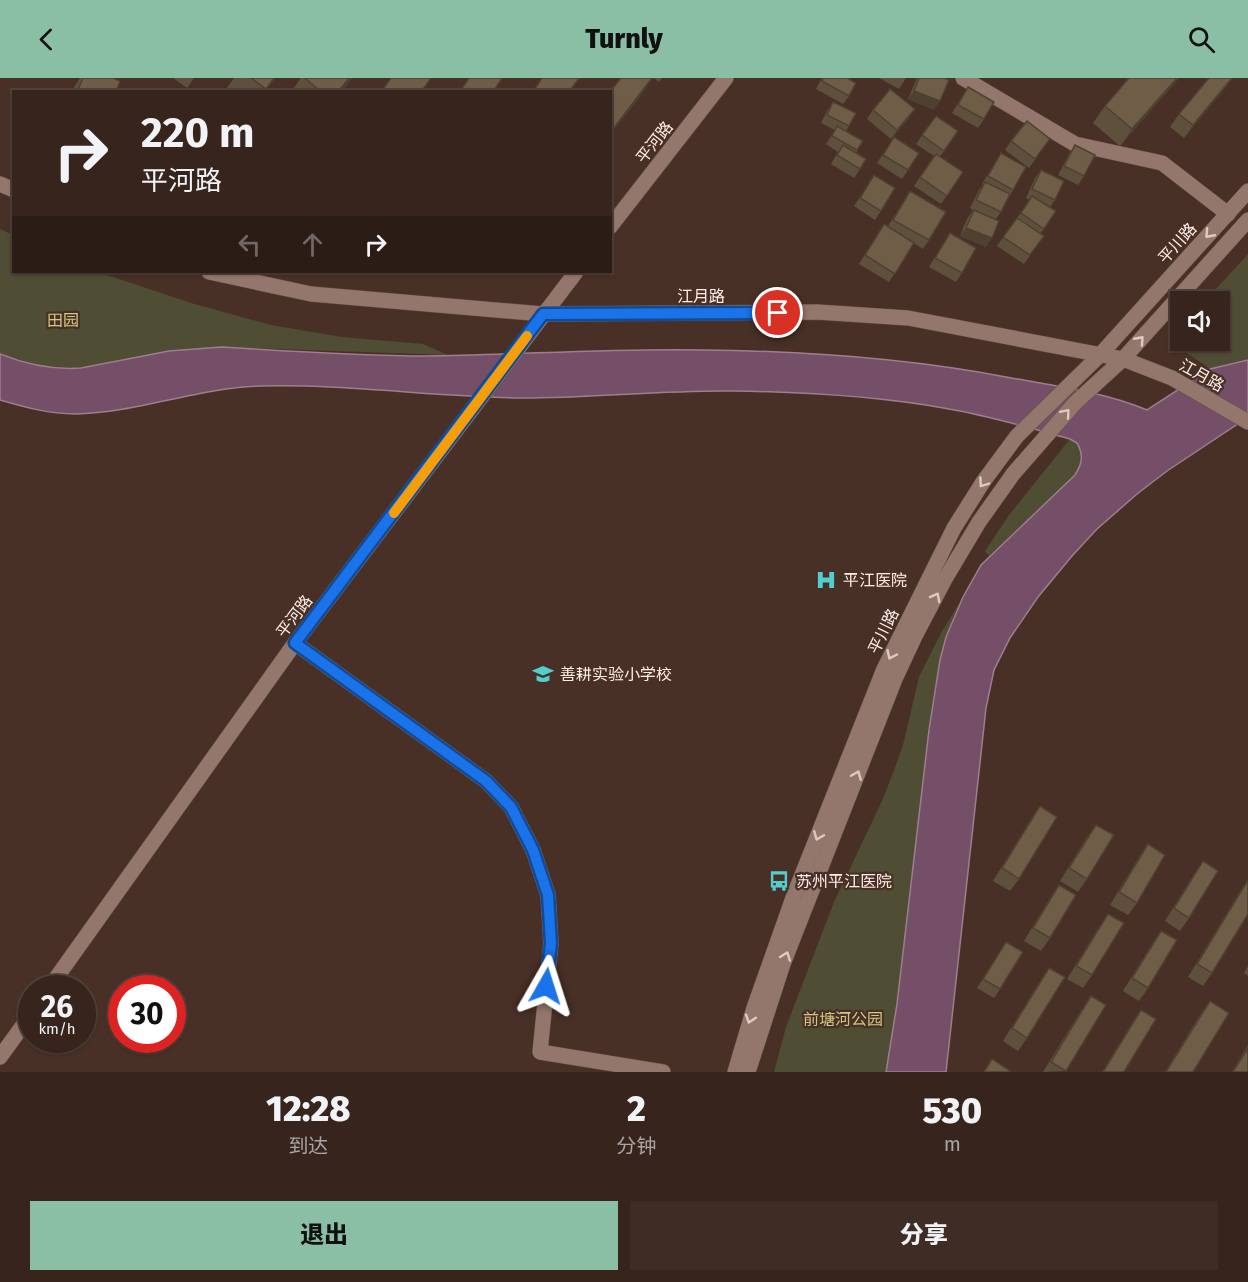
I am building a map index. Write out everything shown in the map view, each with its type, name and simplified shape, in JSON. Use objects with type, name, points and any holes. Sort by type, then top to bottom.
[{"type":"street","name":"平河路","points":[[612,224],[726,78]]},
{"type":"street","points":[[963,78],[1075,144],[1162,163],[1228,214]]},
{"type":"street","name":"平川路","points":[[735,1072],[754,1008],[794,895],[884,669],[958,520],[1017,436],[1099,356],[1248,191]]},
{"type":"street","name":"平川路","points":[[748,1072],[766,1013],[806,902],[905,657],[945,579],[1013,474],[1075,403],[1123,359],[1248,220]]},
{"type":"street","name":"江月路","points":[[214,273],[311,294],[543,314],[817,312],[908,318],[1123,359],[1172,378],[1248,422]]},
{"type":"street","name":"平河路","points":[[58,975],[295,643],[575,273]]},
{"type":"street","points":[[295,643],[486,781],[511,807],[533,850],[548,895],[551,943],[540,1052],[663,1072]]},
{"type":"street","points":[[0,1057],[18,1032]]},
{"type":"green space","name":"田园","points":[[0,229],[12,235],[12,273],[101,273],[191,303],[271,325],[342,337],[423,344],[448,355],[220,347],[169,351],[69,369],[35,365],[0,354]]},
{"type":"green space","points":[[1248,254],[1248,360],[1210,369],[1184,351],[1230,351],[1230,291],[1214,291]]},
{"type":"green space","points":[[1070,439],[1077,443],[1081,455],[1081,463],[1075,475],[989,556],[985,551],[1009,515]]},
{"type":"green space","name":"前塘河公园","points":[[963,597],[953,618],[941,656],[897,1004],[886,1072],[774,1072],[786,1027],[834,902],[893,773],[903,745],[919,677],[941,633]]},
{"type":"shaded area","points":[[221,347],[400,356],[668,350],[817,354],[893,360],[968,370],[1113,398],[1147,410],[1210,369],[1248,360],[1248,417],[1167,471],[1097,529],[1038,597],[1010,638],[994,670],[986,708],[946,1072],[886,1072],[897,1004],[929,730],[946,637],[963,597],[981,565],[1075,475],[1081,459],[1077,443],[1010,422],[949,409],[868,398],[787,392],[707,391],[522,398],[327,387],[262,386],[238,387],[99,413],[75,414],[27,408],[0,400],[0,354],[40,366],[81,368],[169,351]]},
{"type":"building","points":[[83,78],[113,78],[120,81],[117,90],[78,90]]},
{"type":"building","points":[[251,78],[274,78],[266,89]]},
{"type":"building","points":[[305,78],[349,78],[340,90],[319,90]]},
{"type":"building","points":[[391,78],[431,78],[422,90],[382,90]]},
{"type":"building","points":[[469,78],[502,78],[494,90],[461,90]]},
{"type":"building","points":[[542,78],[579,78],[570,90],[534,90]]},
{"type":"building","points":[[621,78],[652,78],[612,130],[612,90]]},
{"type":"building","points":[[823,78],[847,78],[856,83],[849,96],[822,81]]},
{"type":"building","points":[[919,78],[949,80],[940,101],[914,91]]},
{"type":"building","points":[[1129,78],[1177,78],[1132,129],[1105,106]]},
{"type":"building","points":[[1209,78],[1232,78],[1193,125],[1179,114]]},
{"type":"building","points":[[968,87],[994,102],[984,119],[958,105]]},
{"type":"building","points":[[890,89],[915,109],[897,130],[873,110]]},
{"type":"building","points":[[833,102],[856,113],[849,126],[827,115]]},
{"type":"building","points":[[936,116],[958,131],[944,151],[922,135]]},
{"type":"building","points":[[1027,121],[1050,139],[1035,159],[1011,141]]},
{"type":"building","points":[[837,126],[863,141],[857,150],[832,136]]},
{"type":"building","points":[[894,137],[919,153],[908,170],[883,155]]},
{"type":"building","points":[[843,145],[866,159],[860,169],[837,155]]},
{"type":"building","points":[[1075,145],[1095,155],[1084,176],[1064,166]]},
{"type":"building","points":[[1001,153],[1026,167],[1013,190],[988,176]]},
{"type":"building","points":[[936,154],[963,172],[947,196],[920,177]]},
{"type":"building","points":[[1041,170],[1064,181],[1055,200],[1032,189]]},
{"type":"building","points":[[874,175],[895,188],[881,211],[860,198]]},
{"type":"building","points":[[985,182],[1010,194],[1001,212],[976,200]]},
{"type":"building","points":[[910,191],[946,212],[929,240],[893,220]]},
{"type":"building","points":[[1032,196],[1056,211],[1044,229],[1021,213]]},
{"type":"building","points":[[974,210],[999,221],[992,238],[966,228]]},
{"type":"building","points":[[1017,218],[1044,236],[1030,255],[1003,237]]},
{"type":"building","points":[[884,224],[914,243],[895,274],[865,255]]},
{"type":"building","points":[[950,233],[976,248],[962,273],[935,258]]},
{"type":"building","points":[[1040,806],[1057,817],[1019,879],[1002,868]]},
{"type":"building","points":[[1096,825],[1114,835],[1087,879],[1069,868]]},
{"type":"building","points":[[1148,844],[1165,855],[1137,903],[1119,892]]},
{"type":"building","points":[[1203,861],[1218,871],[1189,918],[1174,908]]},
{"type":"building","points":[[1248,880],[1248,914],[1212,973],[1197,964]]},
{"type":"building","points":[[1059,885],[1076,895],[1050,938],[1033,928]]},
{"type":"building","points":[[1108,914],[1124,923],[1092,975],[1076,966]]},
{"type":"building","points":[[1161,931],[1177,940],[1148,988],[1132,978]]},
{"type":"building","points":[[1006,942],[1023,952],[1000,989],[983,979]]},
{"type":"building","points":[[1049,968],[1065,977],[1027,1038],[1012,1028]]},
{"type":"building","points":[[1091,996],[1106,1005],[1066,1071],[1051,1062]]},
{"type":"building","points":[[1210,1001],[1229,1013],[1193,1072],[1166,1072]]},
{"type":"building","points":[[1141,1010],[1156,1019],[1124,1072],[1103,1072]]},
{"type":"building","points":[[1248,1048],[1248,1072],[1233,1072]]},
{"type":"building","points":[[992,1059],[1010,1071],[1010,1072],[984,1072]]},
{"type":"slow traffic","points":[[394,513],[527,336]]},
{"type":"place","name":"平江医院","points":[[826,580]]},
{"type":"place","name":"善耕实验小学校","points":[[543,674]]},
{"type":"place","name":"苏州平江医院","points":[[779,881]]},
{"type":"route","points":[[546,986],[551,943],[548,895],[533,850],[511,807],[486,781],[295,643],[543,314],[778,313]]}]
